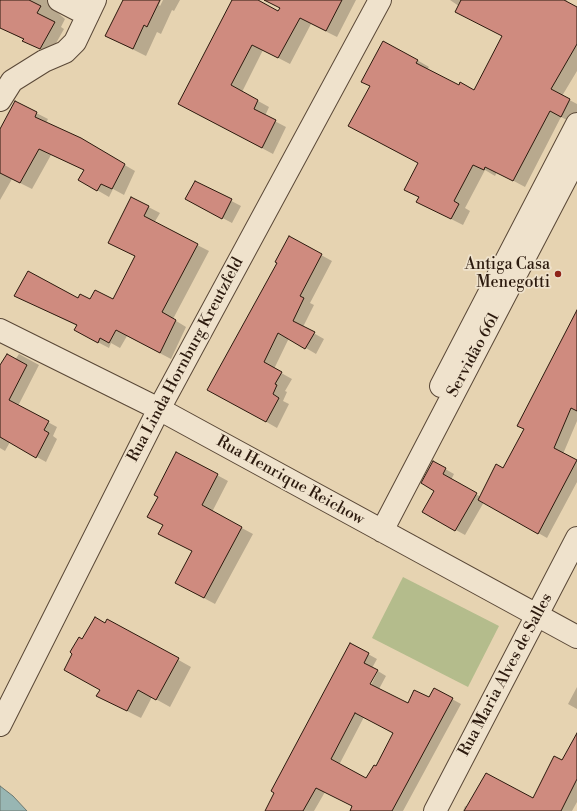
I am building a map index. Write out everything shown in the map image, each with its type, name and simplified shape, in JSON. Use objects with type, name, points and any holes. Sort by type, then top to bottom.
[{"type":"street","points":[[0,100],[12,81],[44,61],[65,52],[75,42],[92,7],[59,0]]},
{"type":"street","name":"Rua Linda Hornburg Kreutzfeld","points":[[0,725],[159,409],[380,0]]},
{"type":"street","points":[[441,386],[577,124]]},
{"type":"street","name":"Servidão 661","points":[[382,531],[577,157]]},
{"type":"street","name":"Rua Henrique Reichow","points":[[0,330],[159,409],[577,637]]},
{"type":"street","name":"Rua Maria Alves de Salles","points":[[435,811],[577,538]]},
{"type":"green space","points":[[403,577],[499,626],[468,687],[372,638]]},
{"type":"water","points":[[0,786],[13,796],[27,811],[0,811]]},
{"type":"building","points":[[0,0],[29,0],[41,6],[37,13],[55,22],[40,49],[22,41],[24,39],[0,28]]},
{"type":"building","points":[[123,0],[160,0],[147,27],[144,25],[133,49],[105,36]]},
{"type":"building","points":[[232,0],[258,0],[278,11],[280,8],[264,0],[342,0],[326,31],[300,18],[278,58],[252,45],[231,85],[258,100],[254,109],[276,120],[262,148],[178,104]]},
{"type":"building","points":[[461,0],[564,0],[577,7],[577,44],[551,89],[570,99],[561,117],[550,111],[513,181],[485,167],[484,170],[473,165],[454,201],[459,204],[451,219],[416,202],[419,197],[404,190],[418,163],[348,126],[370,86],[361,82],[383,41],[418,60],[416,63],[459,85],[460,82],[474,90],[502,36],[455,12]]},
{"type":"building","points":[[15,101],[37,112],[35,117],[81,138],[125,164],[112,189],[101,184],[97,191],[78,180],[84,170],[39,149],[20,183],[0,173],[0,129]]},
{"type":"building","points":[[195,181],[232,199],[222,219],[185,199]]},
{"type":"building","points":[[131,197],[149,206],[144,216],[198,244],[162,312],[176,320],[160,353],[116,330],[109,343],[100,338],[98,343],[74,330],[77,325],[14,296],[28,271],[78,298],[80,294],[90,299],[95,290],[113,299],[135,256],[108,243]]},
{"type":"building","points":[[289,236],[322,254],[300,296],[304,298],[293,321],[315,332],[305,349],[278,333],[264,362],[282,372],[275,384],[277,385],[273,394],[279,398],[266,422],[207,390],[277,263],[275,262]]},
{"type":"building","points":[[577,310],[577,411],[571,408],[554,448],[577,460],[538,534],[478,500],[496,464],[503,468],[524,429],[517,426]]},
{"type":"building","points":[[7,354],[27,365],[9,400],[49,421],[44,430],[49,433],[36,458],[0,437],[0,365]]},
{"type":"building","points":[[176,452],[218,474],[202,505],[242,527],[204,598],[175,583],[192,551],[158,534],[163,525],[147,517],[158,497],[154,495]]},
{"type":"building","points":[[433,461],[446,468],[443,474],[477,493],[455,531],[422,512],[434,491],[421,483]]},
{"type":"building","points":[[95,617],[105,623],[107,619],[179,658],[156,700],[138,690],[127,711],[96,696],[100,690],[64,670],[72,654],[70,652],[79,637],[82,639]]},
{"type":"building","points":[[350,643],[369,653],[364,663],[378,670],[370,684],[408,703],[414,690],[429,697],[434,688],[453,698],[392,811],[350,811],[352,806],[316,788],[303,811],[265,811],[274,793],[271,791]],"holes":[[[355,713],[393,733],[376,766],[374,765],[366,778],[331,759]]]},
{"type":"building","points":[[577,733],[577,779],[561,811],[464,811],[486,773],[533,798],[554,756],[562,760]]},
{"type":"place","name":"Antiga Casa Menegotti","points":[[558,274]]}]
